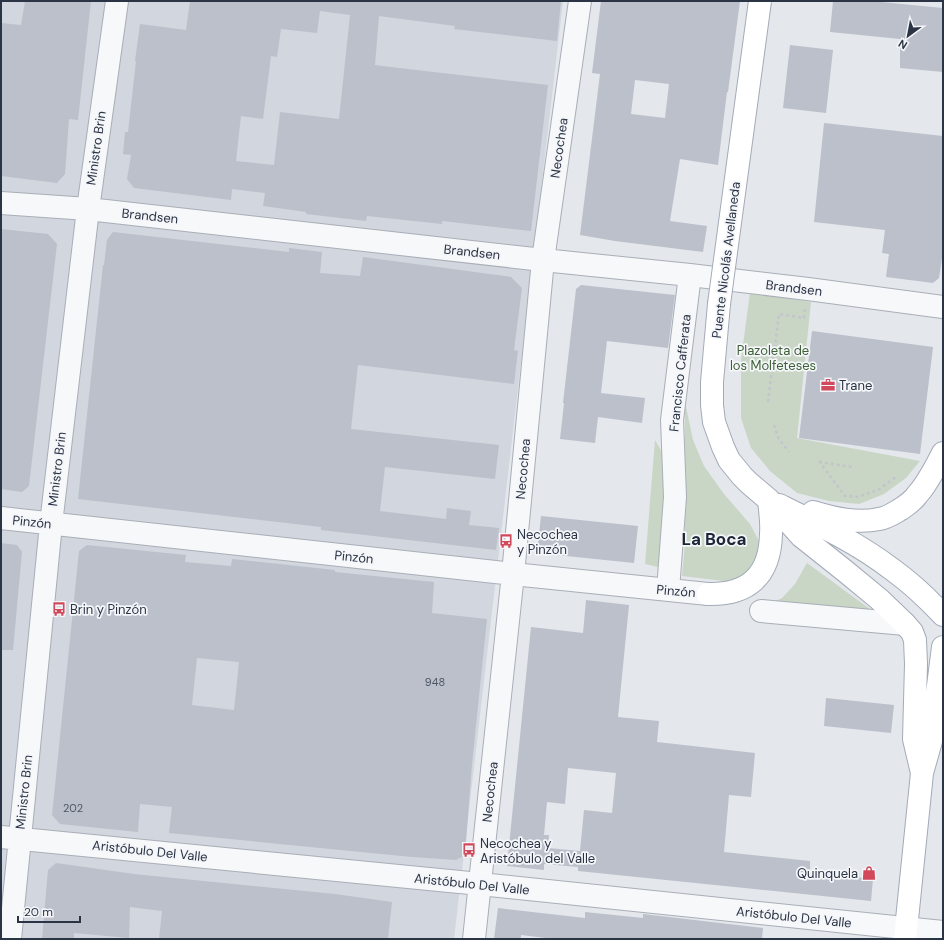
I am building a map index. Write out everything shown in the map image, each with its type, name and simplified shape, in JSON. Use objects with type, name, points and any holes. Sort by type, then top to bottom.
[{"type":"main road","name":"Puente Nicolás Avellaneda","points":[[760,1],[719,304],[712,382],[714,422],[729,460],[738,472],[769,500],[801,536],[879,600],[912,632],[915,640],[916,664],[914,739],[922,773]]},
{"type":"main road","points":[[708,594],[724,593],[740,589],[747,586],[761,573],[767,561],[771,544],[769,500],[833,518],[857,521],[880,519],[899,510],[918,495],[943,454]]},
{"type":"main road","name":"Puente Nicolás Avellaneda","points":[[769,500],[828,529],[861,548],[894,570],[929,600],[943,615]]},
{"type":"main road","points":[[906,934],[922,773],[931,741],[943,647]]},
{"type":"street","name":"Ministro Brin","points":[[10,939],[10,838],[51,524],[88,209],[117,1]]},
{"type":"street","name":"Necochea","points":[[474,939],[513,574],[543,260],[580,1]]},
{"type":"street","name":"Brandsen","points":[[1,203],[88,209],[690,275],[943,307]]},
{"type":"street","name":"Francisco Cafferata","points":[[668,590],[675,497],[672,420],[690,275]]},
{"type":"street","name":"Pinzón","points":[[1,518],[708,594]]},
{"type":"street","points":[[761,611],[905,624]]},
{"type":"street","name":"Aristóbulo Del Valle","points":[[10,838],[480,884],[906,934],[943,932]]},
{"type":"path","points":[[768,402],[779,314],[804,318],[805,307]]},
{"type":"path","points":[[774,425],[779,439],[789,452]]},
{"type":"path","points":[[852,467],[819,462],[845,496],[858,497],[878,490],[896,477]]},
{"type":"shaded area","points":[[1,1],[563,1],[454,939],[1,939]]},
{"type":"green space","name":"Plazoleta de los Molfeteses","points":[[750,292],[811,302],[797,438],[920,461],[906,478],[884,494],[859,504],[829,501],[797,493],[770,471],[751,448],[741,418],[741,360]]},
{"type":"green space","points":[[685,402],[693,440],[704,466],[724,494],[750,524],[759,541],[757,558],[745,575],[732,582],[682,576],[685,543]]},
{"type":"green space","points":[[655,440],[663,454],[663,517],[658,567],[645,564]]},
{"type":"green space","points":[[807,563],[874,612],[767,605],[782,598],[795,584]]},
{"type":"building","points":[[25,1],[91,1],[78,120],[69,119],[65,174],[57,183],[1,176],[1,23],[21,25]]},
{"type":"building","points":[[190,1],[561,1],[557,41],[454,29],[455,26],[379,16],[375,65],[548,85],[531,231],[442,221],[442,224],[367,216],[366,221],[306,214],[306,212],[263,206],[265,193],[232,189],[231,200],[134,188],[127,179],[131,155],[123,154],[125,132],[128,132],[140,24],[186,30]],"holes":[[[320,11],[350,15],[339,119],[280,112],[274,165],[236,161],[241,116],[263,119],[271,56],[277,57],[281,29],[317,33]]]},
{"type":"building","points":[[601,1],[740,1],[718,165],[680,159],[670,221],[707,226],[703,252],[580,235],[600,74],[592,73]],"holes":[[[635,80],[669,84],[665,118],[631,114]]]},
{"type":"building","points":[[833,1],[871,1],[943,8],[943,72],[900,68],[900,39],[830,32]]},
{"type":"building","points":[[790,45],[833,50],[826,113],[783,108]]},
{"type":"building","points":[[824,123],[943,136],[943,252],[939,278],[933,283],[886,277],[889,254],[882,253],[885,230],[814,222]]},
{"type":"building","points":[[1,229],[48,234],[57,244],[29,486],[22,492],[1,489]]},
{"type":"building","points":[[113,232],[289,252],[289,248],[322,252],[320,273],[360,276],[363,257],[511,277],[522,288],[514,350],[518,351],[514,384],[358,365],[351,429],[499,445],[495,479],[385,467],[380,511],[446,519],[447,508],[471,511],[469,525],[499,528],[496,550],[321,530],[321,527],[78,499],[103,265],[107,240]]},
{"type":"building","points":[[581,285],[675,295],[668,348],[607,341],[601,393],[645,398],[642,423],[598,417],[595,443],[560,439],[576,289]]},
{"type":"building","name":"Trane","points":[[812,331],[933,347],[920,454],[799,438]]},
{"type":"building","points":[[541,516],[638,526],[634,563],[537,553]]},
{"type":"building","points":[[1,543],[17,545],[22,552],[13,650],[1,650]]},
{"type":"building","points":[[87,545],[186,555],[185,562],[231,566],[232,559],[335,570],[335,572],[434,582],[432,613],[487,619],[472,764],[465,855],[456,860],[412,857],[169,833],[172,807],[140,804],[138,832],[60,824],[52,815],[79,551]],"holes":[[[197,658],[239,662],[234,710],[192,705]]]},
{"type":"building","points":[[586,600],[629,605],[618,717],[659,721],[657,742],[755,753],[751,797],[729,795],[724,852],[810,861],[810,872],[873,879],[871,901],[578,871],[578,867],[544,864],[544,870],[507,866],[531,627],[583,633]],"holes":[[[568,768],[616,773],[612,813],[584,810],[580,851],[548,848],[549,835],[544,835],[547,802],[565,804]]]},
{"type":"building","points":[[826,698],[894,705],[891,733],[824,726]]},
{"type":"building","points":[[56,863],[134,874],[335,894],[392,902],[388,939],[159,939],[162,911],[130,907],[129,938],[74,933],[74,939],[42,939],[48,870]]},
{"type":"building","points":[[498,908],[585,918],[585,912],[643,918],[643,914],[763,928],[762,939],[554,939],[521,935],[521,939],[494,939]]},
{"type":"place","name":"Trane","points":[[828,385]]},
{"type":"place","name":"Necochea y Pinzón","points":[[506,541]]},
{"type":"place","name":"Brin y Pinzón","points":[[59,609]]},
{"type":"place","name":"Necochea y Aristóbulo del Valle","points":[[469,850]]},
{"type":"place","name":"Quinquela","points":[[869,873]]},
{"type":"district","name":"La Boca","points":[[714,539]]}]
